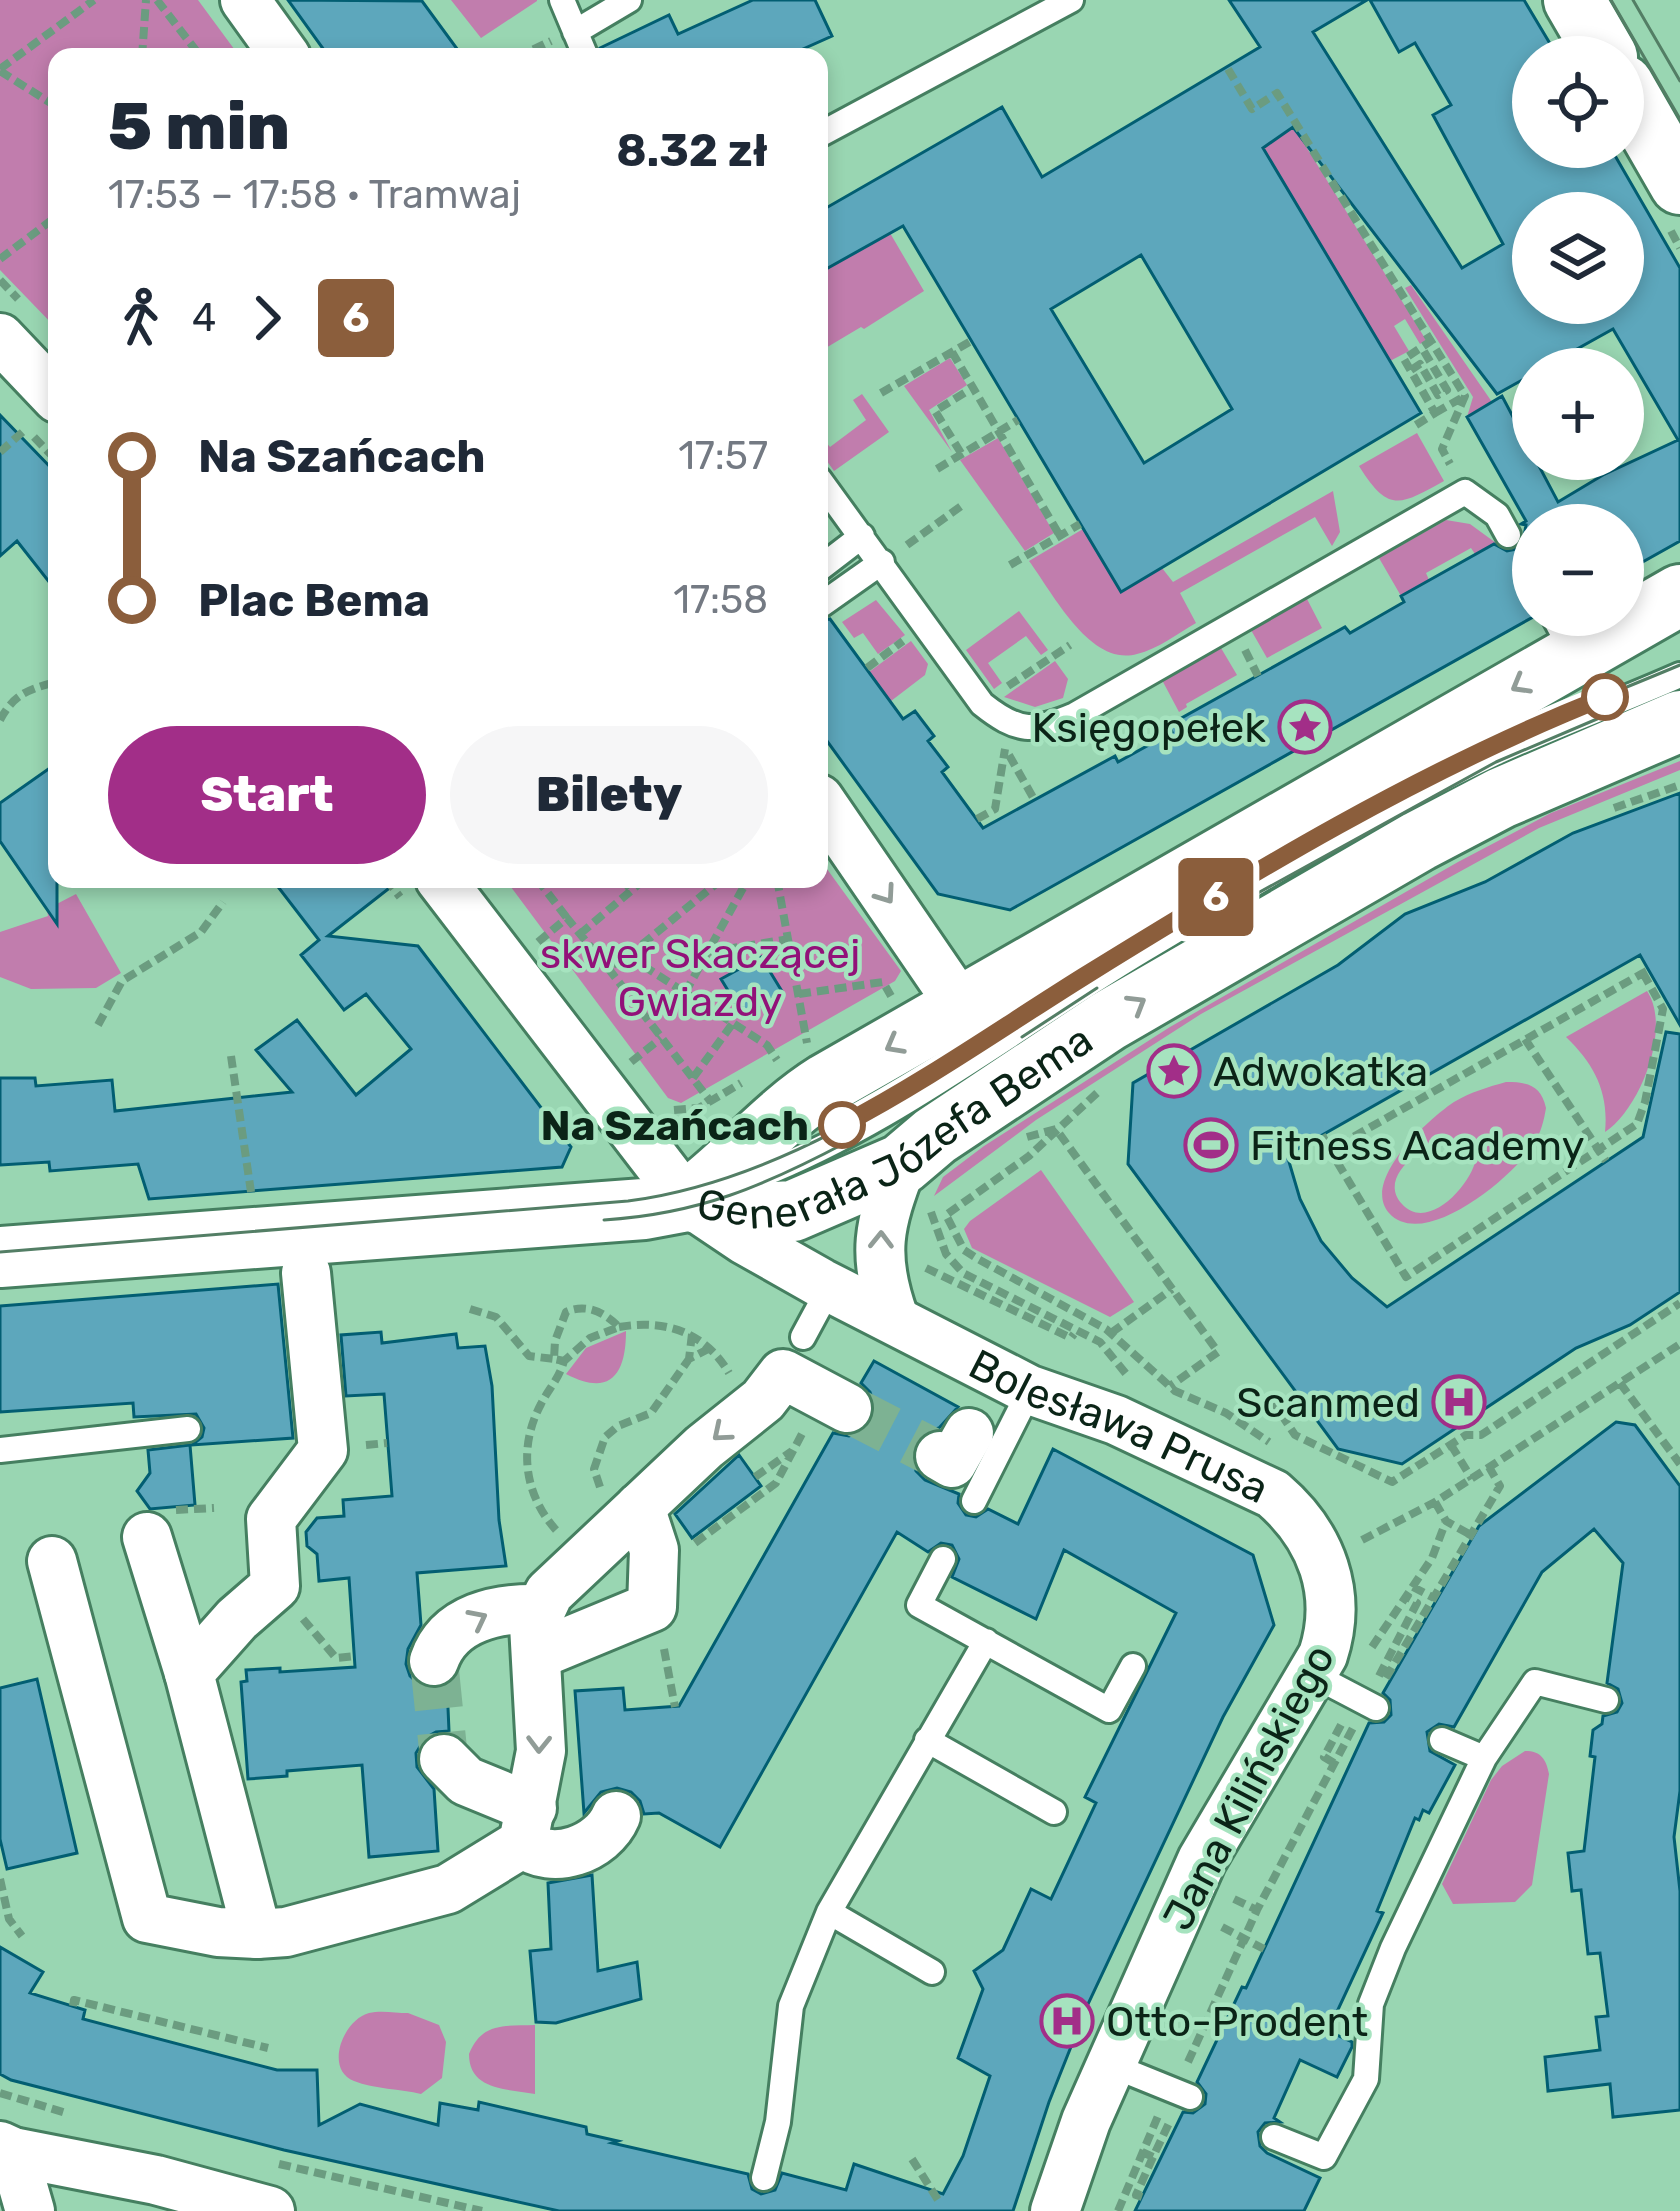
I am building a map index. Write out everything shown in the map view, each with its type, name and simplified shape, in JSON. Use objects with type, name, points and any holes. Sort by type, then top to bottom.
[{"type":"street","points":[[245,0],[280,48]]},
{"type":"street","points":[[1574,0],[1595,36]]},
{"type":"street","points":[[1644,121],[1680,184]]},
{"type":"street","points":[[0,338],[48,389]]},
{"type":"street","name":"Generała Józefa Bema","points":[[1644,608],[1680,596]]},
{"type":"street","name":"Generała Józefa Bema","points":[[687,1201],[724,1174],[799,1101],[1103,922],[1560,636]]},
{"type":"street","name":"Generała Józefa Bema","points":[[687,1201],[760,1214],[922,1190],[935,1136],[1108,1022],[1501,798],[1680,721]]},
{"type":"street","points":[[828,812],[962,1007]]},
{"type":"street","name":"Bolesława Prusa","points":[[447,888],[687,1201],[830,1287],[1030,1390],[1116,1420],[1273,1495],[1337,1541]]},
{"type":"street","points":[[894,1318],[879,1250],[880,1221],[922,1190]]},
{"type":"street","points":[[0,1257],[305,1253],[687,1201]]},
{"type":"street","points":[[189,1673],[237,1619],[275,1586],[271,1519],[323,1450],[305,1253]]},
{"type":"street","points":[[616,1816],[610,1831],[598,1842],[548,1856],[534,1852],[527,1826],[541,1750],[537,1632],[549,1593],[620,1501],[763,1400],[793,1355],[830,1412]]},
{"type":"street","points":[[434,1661],[452,1633],[500,1608],[537,1632],[652,1607],[654,1550],[620,1501]]},
{"type":"street","points":[[147,1537],[189,1673],[257,1934]]},
{"type":"street","name":"Jana Kilińskiego","points":[[1055,2211],[1087,2120],[1202,1860],[1350,1699],[1331,1631],[1337,1541]]},
{"type":"street","points":[[52,1561],[148,1918],[218,1933],[286,1932],[448,1888],[527,1826]]},
{"type":"street","points":[[444,1759],[527,1826]]},
{"type":"street","points":[[6,2149],[30,2211]]},
{"type":"street","points":[[6,2149],[156,2180],[270,2211]]},
{"type":"lane","points":[[562,0],[582,48]]},
{"type":"lane","points":[[574,32],[628,0]]},
{"type":"lane","points":[[828,131],[1071,0]]},
{"type":"lane","points":[[828,491],[1007,737],[1075,715],[1465,492],[1497,515],[1508,535]]},
{"type":"lane","points":[[828,561],[862,536]]},
{"type":"lane","points":[[828,600],[881,562]]},
{"type":"lane","points":[[687,1201],[772,1171],[881,1115],[1152,944],[1420,792],[1551,728],[1680,675]]},
{"type":"lane","points":[[793,1355],[830,1287]]},
{"type":"lane","points":[[974,1502],[1030,1390]]},
{"type":"lane","points":[[0,1450],[188,1430]]},
{"type":"lane","points":[[943,1559],[919,1605],[1108,1710],[1133,1666]]},
{"type":"lane","points":[[764,2178],[778,2122],[791,2006],[829,1912],[986,1641]]},
{"type":"lane","points":[[1274,2137],[1324,2157],[1358,2099],[1366,2079],[1371,2004],[1393,1948],[1484,1758],[1535,1682],[1606,1700]]},
{"type":"lane","points":[[927,1740],[1054,1813]]},
{"type":"lane","points":[[1442,1740],[1484,1758]]},
{"type":"lane","points":[[829,1912],[932,1972]]},
{"type":"lane","points":[[1112,2065],[1180,2100]]},
{"type":"path","points":[[48,101],[0,70],[94,0]]},
{"type":"path","points":[[143,48],[146,0]]},
{"type":"path","points":[[157,0],[194,48]]},
{"type":"path","points":[[1228,69],[1252,109],[1277,93],[1427,344],[1465,396]]},
{"type":"path","points":[[0,259],[48,223]]},
{"type":"path","points":[[881,393],[971,341]]},
{"type":"path","points":[[1427,344],[1404,359],[1435,413]]},
{"type":"path","points":[[1411,370],[1420,364],[1438,395],[1447,390],[1427,344]]},
{"type":"path","points":[[952,352],[1060,536]]},
{"type":"path","points":[[961,453],[935,411],[974,387]]},
{"type":"path","points":[[1416,425],[1465,396]]},
{"type":"path","points":[[1465,396],[1442,449],[1465,492]]},
{"type":"path","points":[[937,469],[1018,420]]},
{"type":"path","points":[[0,452],[19,435]]},
{"type":"path","points":[[881,562],[964,504]]},
{"type":"path","points":[[1010,566],[1080,524]]},
{"type":"path","points":[[867,668],[909,636]]},
{"type":"path","points":[[982,704],[1070,645]]},
{"type":"path","points":[[0,720],[8,704],[23,692],[48,684]]},
{"type":"path","points":[[1007,737],[1035,801]]},
{"type":"path","points":[[976,819],[995,809],[1007,737]]},
{"type":"path","points":[[1600,813],[1680,785]]},
{"type":"path","points":[[544,888],[710,1102]]},
{"type":"path","points":[[580,934],[634,888]]},
{"type":"path","points":[[608,968],[711,888]]},
{"type":"path","points":[[685,993],[743,888]]},
{"type":"path","points":[[779,888],[807,1045]]},
{"type":"path","points":[[98,1025],[122,981],[201,932],[223,902]]},
{"type":"path","points":[[537,943],[567,918]]},
{"type":"path","points":[[707,952],[790,939]]},
{"type":"path","points":[[628,956],[767,1045],[777,1060],[760,1071]]},
{"type":"path","points":[[1322,1135],[1330,1150],[1406,1277],[1603,1156],[1637,1124],[1646,1102],[1663,1009],[1646,971],[1330,1150]]},
{"type":"path","points":[[799,994],[883,982],[892,997]]},
{"type":"path","points":[[693,1078],[733,1023]]},
{"type":"path","points":[[631,1062],[661,1038]]},
{"type":"path","points":[[1525,1039],[1603,1156]]},
{"type":"path","points":[[231,1056],[253,1199]]},
{"type":"path","points":[[670,1108],[678,1113],[710,1102],[744,1082]]},
{"type":"path","points":[[946,1215],[1029,1156],[1110,1084]]},
{"type":"path","points":[[1056,1129],[1218,1352],[1170,1386]]},
{"type":"path","points":[[922,1190],[940,1204],[964,1250],[1111,1333],[1170,1386],[1235,1418],[1275,1448]]},
{"type":"path","points":[[922,1190],[940,1241],[955,1265],[1100,1342],[1136,1385]]},
{"type":"path","points":[[922,1266],[1071,1338],[1082,1315]]},
{"type":"path","points":[[1111,1333],[1172,1289]]},
{"type":"path","points":[[1271,1399],[1295,1435],[1392,1482],[1466,1436],[1480,1435],[1680,1303]]},
{"type":"path","points":[[550,1524],[530,1491],[527,1441],[540,1405],[559,1378],[555,1341],[566,1312],[584,1308],[598,1311],[619,1327]]},
{"type":"path","points":[[470,1309],[496,1317],[529,1356],[559,1360],[590,1338],[619,1327],[663,1325],[692,1334],[712,1347],[748,1411]]},
{"type":"path","points":[[689,1359],[692,1334]]},
{"type":"path","points":[[1337,1541],[1362,1540],[1435,1502],[1680,1344]]},
{"type":"path","points":[[620,1501],[594,1469],[605,1437],[618,1426],[651,1413],[689,1359],[712,1347]]},
{"type":"path","points":[[1620,1383],[1680,1464]]},
{"type":"path","points":[[755,1477],[794,1450],[830,1412]]},
{"type":"path","points":[[1451,1445],[1472,1479]]},
{"type":"path","points":[[698,1542],[776,1483],[794,1450]]},
{"type":"path","points":[[1407,1597],[1417,1603],[1378,1682],[1389,1676],[1500,1486],[1490,1468]]},
{"type":"path","points":[[1435,1502],[1446,1521],[1469,1534]]},
{"type":"path","points":[[1371,1648],[1432,1558],[1446,1521]]},
{"type":"path","points":[[275,1586],[336,1658],[355,1656]]},
{"type":"path","points":[[1413,1587],[1434,1598]]},
{"type":"path","points":[[652,1607],[675,1707]]},
{"type":"path","points":[[1334,1763],[1324,1757],[1350,1699]]},
{"type":"path","points":[[1142,2197],[1136,2194],[1180,2100],[1244,1937],[1334,1763],[1350,1699]]},
{"type":"path","points":[[0,1879],[9,1919],[22,1936]]},
{"type":"path","points":[[1234,1900],[1257,1910]]},
{"type":"path","points":[[1222,1927],[1264,1949]]},
{"type":"path","points":[[73,2006],[74,2000],[118,2009],[268,2048]]},
{"type":"path","points":[[1118,2211],[1164,2103],[1180,2100]]},
{"type":"path","points":[[1142,2152],[1153,2158]]},
{"type":"path","points":[[912,2159],[940,2203]]},
{"type":"green space","points":[[0,0],[198,0],[233,48],[48,48],[48,320],[0,270]]},
{"type":"green space","points":[[451,0],[537,0],[537,1],[481,38]]},
{"type":"green space","points":[[1279,103],[1426,340],[1420,344],[1405,319],[1394,326],[1409,351],[1390,361],[1248,122],[1281,135],[1292,129]]},
{"type":"green space","points":[[890,233],[924,291],[828,347],[828,268]]},
{"type":"green space","points":[[1411,285],[1492,402],[1467,417],[1473,397],[1405,288]]},
{"type":"green space","points":[[950,358],[967,385],[929,410],[952,452],[904,386]]},
{"type":"green space","points":[[862,394],[889,432],[834,471],[828,463],[828,445],[866,420],[853,400]]},
{"type":"green space","points":[[1417,433],[1444,481],[1406,499],[1387,498],[1359,466]]},
{"type":"green space","points":[[998,438],[1054,533],[1025,551],[960,460]]},
{"type":"green space","points":[[1333,491],[1340,532],[1332,546],[1315,517],[1180,593],[1196,623],[1137,654],[1120,655],[1089,639],[1029,561],[1083,529],[1121,592],[1162,568],[1173,582]]},
{"type":"green space","points":[[1446,520],[1470,524],[1496,543],[1475,554],[1471,548],[1426,573],[1429,580],[1401,596],[1379,558]]},
{"type":"green space","points":[[1307,599],[1322,628],[1267,658],[1251,630]]},
{"type":"green space","points":[[876,600],[905,635],[878,654],[863,633],[854,638],[842,622]]},
{"type":"green space","points":[[1019,611],[1048,650],[1041,655],[1026,636],[988,663],[1002,683],[994,689],[966,650]]},
{"type":"green space","points":[[911,641],[928,664],[925,675],[891,701],[869,672]]},
{"type":"green space","points":[[1221,648],[1237,675],[1179,712],[1162,680]]},
{"type":"green space","points":[[1055,661],[1068,679],[1063,698],[1035,707],[1004,697]]},
{"type":"green space","points":[[1680,761],[1680,770],[1539,828],[1201,1014],[1036,1120],[934,1196],[943,1177],[984,1146],[1170,1027],[1551,813]]},
{"type":"green space","name":"skwer Skaczącej Gwiazdy","points":[[828,870],[901,971],[895,981],[681,1103],[668,1098],[512,888],[828,888]]},
{"type":"green space","points":[[76,894],[121,973],[96,988],[31,989],[0,977],[0,932],[48,916],[47,909]]},
{"type":"green space","points":[[1647,991],[1656,1025],[1648,1067],[1630,1105],[1605,1132],[1605,1104],[1598,1080],[1566,1037]]},
{"type":"green space","points":[[1506,1082],[1537,1090],[1546,1108],[1540,1131],[1524,1157],[1468,1205],[1446,1216],[1405,1223],[1389,1213],[1384,1184],[1402,1151],[1454,1102]],"holes":[[[1448,1138],[1469,1145],[1476,1158],[1473,1169],[1447,1202],[1424,1213],[1402,1204],[1395,1183],[1407,1163]]]},
{"type":"green space","points":[[1041,1170],[1134,1302],[1110,1317],[972,1248],[964,1229],[970,1221]]},
{"type":"green space","points":[[626,1331],[623,1360],[612,1378],[594,1383],[566,1374],[586,1348]]},
{"type":"green space","points":[[1525,1751],[1542,1757],[1549,1774],[1532,1885],[1515,1902],[1453,1904],[1442,1884],[1491,1780]]},
{"type":"green space","points":[[369,2013],[408,2013],[439,2025],[446,2042],[442,2078],[421,2094],[362,2084],[345,2075],[340,2045],[351,2025]]},
{"type":"green space","points":[[535,2025],[535,2094],[491,2086],[475,2075],[469,2054],[480,2036],[495,2028]]},
{"type":"building","points":[[288,0],[422,1],[456,48],[323,48]]},
{"type":"building","points":[[753,0],[815,0],[832,36],[805,48],[600,48],[669,15],[678,34]]},
{"type":"building","points":[[1229,0],[1367,0],[1313,32],[1462,268],[1503,244],[1433,115],[1451,105],[1415,43],[1399,52],[1370,0],[1524,0],[1545,36],[1512,36],[1512,168],[1622,168],[1636,192],[1512,192],[1512,324],[1644,324],[1644,206],[1680,268],[1680,541],[1644,561],[1644,504],[1516,504],[1467,417],[1502,396],[1512,415],[1512,480],[1546,480],[1558,502],[1595,480],[1644,480],[1644,456],[1678,440],[1644,382],[1644,348],[1624,348],[1613,329],[1579,348],[1512,348],[1512,386],[1497,394],[1293,127],[1263,148],[1421,413],[1121,592],[903,226],[828,268],[828,207],[1002,107],[1042,177],[1260,47]],"holes":[[[1141,255],[1232,409],[1144,463],[1051,309]]]},
{"type":"building","points":[[0,415],[48,465],[48,581],[17,541],[0,556]]},
{"type":"building","points":[[1494,544],[1512,550],[1512,629],[1010,910],[938,894],[828,742],[830,619],[903,719],[915,711],[934,736],[928,741],[948,767],[942,772],[983,828],[1115,756],[1118,762],[1172,732],[1169,725],[1345,627],[1350,633],[1404,602],[1401,596]]},
{"type":"building","points":[[48,769],[48,888],[57,888],[57,924],[0,841],[0,803]]},
{"type":"building","points":[[1680,793],[1680,1025],[1640,955],[1287,1155],[1300,1199],[1321,1241],[1352,1278],[1387,1307],[1643,1137],[1666,1032],[1680,1034],[1680,1292],[1630,1325],[1576,1348],[1402,1464],[1338,1449],[1128,1164],[1133,1083],[1338,965],[1405,914],[1485,882],[1573,833]]},
{"type":"building","points":[[279,888],[389,888],[328,936],[418,946],[571,1147],[562,1167],[149,1199],[138,1164],[50,1171],[49,1162],[0,1165],[0,1078],[35,1078],[36,1086],[112,1080],[115,1111],[292,1092],[256,1050],[297,1020],[356,1095],[411,1049],[366,994],[344,1010],[301,955],[319,940]]},
{"type":"building","points":[[761,957],[783,993],[743,1015],[721,979]]},
{"type":"building","points":[[278,1284],[293,1438],[192,1445],[204,1428],[196,1414],[134,1417],[133,1403],[0,1412],[0,1306]]},
{"type":"building","points":[[381,1332],[382,1343],[456,1334],[458,1348],[485,1346],[506,1566],[417,1573],[421,1625],[406,1664],[421,1686],[446,1686],[448,1708],[449,1731],[425,1738],[416,1753],[417,1767],[434,1789],[438,1851],[369,1857],[362,1765],[248,1779],[241,1682],[247,1681],[246,1670],[355,1667],[349,1578],[319,1581],[317,1554],[307,1546],[306,1532],[317,1518],[344,1516],[343,1500],[392,1496],[384,1394],[346,1396],[341,1335]]},
{"type":"building","points":[[874,1361],[958,1407],[939,1428],[916,1441],[912,1457],[925,1480],[959,1494],[958,1503],[966,1515],[976,1517],[988,1509],[1018,1524],[1053,1449],[1253,1555],[1274,1625],[1223,1717],[1088,2004],[1013,2211],[559,2211],[284,2150],[0,2074],[0,1947],[43,1972],[30,1993],[85,2010],[83,2019],[277,2070],[317,2070],[319,2125],[360,2104],[438,2125],[440,2103],[478,2110],[479,2102],[586,2127],[587,2134],[618,2141],[612,2143],[748,2174],[752,2189],[761,2194],[775,2190],[782,2173],[846,2190],[854,2164],[943,2194],[963,2156],[990,2076],[958,2058],[983,1989],[974,1971],[1003,1950],[1031,1889],[1051,1899],[1096,1803],[1085,1797],[1176,1613],[1064,1550],[1036,1619],[952,1577],[959,1559],[952,1545],[941,1543],[928,1552],[897,1532],[720,1847],[659,1813],[644,1814],[631,1792],[617,1788],[601,1792],[584,1813],[575,1691],[623,1688],[625,1710],[679,1706],[833,1433],[849,1436],[872,1422],[875,1406],[861,1383]]},
{"type":"building","points":[[1616,1422],[1635,1425],[1680,1486],[1680,1791],[1674,1837],[1680,1891],[1680,2110],[1613,2117],[1610,2084],[1548,2091],[1545,2057],[1600,2050],[1596,2017],[1608,2016],[1600,1953],[1588,1954],[1581,1890],[1572,1891],[1568,1853],[1584,1851],[1595,1757],[1590,1756],[1593,1730],[1622,1703],[1618,1689],[1607,1683],[1623,1563],[1594,1529],[1542,1572],[1454,1727],[1439,1724],[1427,1732],[1430,1751],[1455,1765],[1429,1813],[1423,1810],[1419,1820],[1415,1818],[1377,1911],[1383,1913],[1328,2031],[1352,2042],[1352,2047],[1337,2077],[1300,2060],[1274,2118],[1280,2122],[1265,2123],[1258,2132],[1260,2146],[1267,2153],[1320,2178],[1304,2211],[1135,2211],[1183,2112],[1193,2113],[1205,2104],[1206,2094],[1197,2082],[1242,1987],[1246,1988],[1369,1723],[1384,1722],[1391,1715],[1390,1700],[1383,1693],[1479,1526]]},
{"type":"building","points":[[190,1445],[195,1505],[150,1509],[137,1491],[150,1473],[148,1450]]},
{"type":"building","points":[[739,1455],[761,1486],[692,1538],[675,1514]]},
{"type":"building","points":[[37,1679],[77,1853],[7,1869],[0,1839],[0,1688]]},
{"type":"building","points":[[592,1875],[598,1971],[637,1962],[641,1999],[556,2023],[536,2022],[530,1951],[551,1949],[548,1883]]},
{"type":"tunnel","points":[[847,1408],[940,1456]]},
{"type":"tunnel","points":[[434,1661],[444,1759]]},
{"type":"tram line","points":[[1611,0],[1680,119]]},
{"type":"tram line","points":[[1633,0],[1680,81]]},
{"type":"tram line","points":[[0,1252],[628,1201],[699,1186],[768,1162],[901,1094],[1152,934],[1359,813],[1511,736],[1680,665]]},
{"type":"tram line","name":"6","points":[[842,1125],[1316,838],[1451,765],[1605,697]]},
{"type":"tram line","points":[[1247,899],[1496,762],[1604,716]]},
{"type":"tram line","points":[[1022,1037],[1097,988]]},
{"type":"tram line","points":[[604,1220],[670,1211],[730,1195],[847,1142]]},
{"type":"place","name":"Księgopełek","points":[[1305,727]]},
{"type":"place","name":"Adwokatka","points":[[1174,1071]]},
{"type":"place","name":"Na Szańcach","points":[[842,1125]]},
{"type":"place","name":"Fitness Academy","points":[[1211,1145]]},
{"type":"place","name":"Scanmed","points":[[1459,1402]]},
{"type":"place","name":"Otto-Prodent","points":[[1067,2021]]}]
